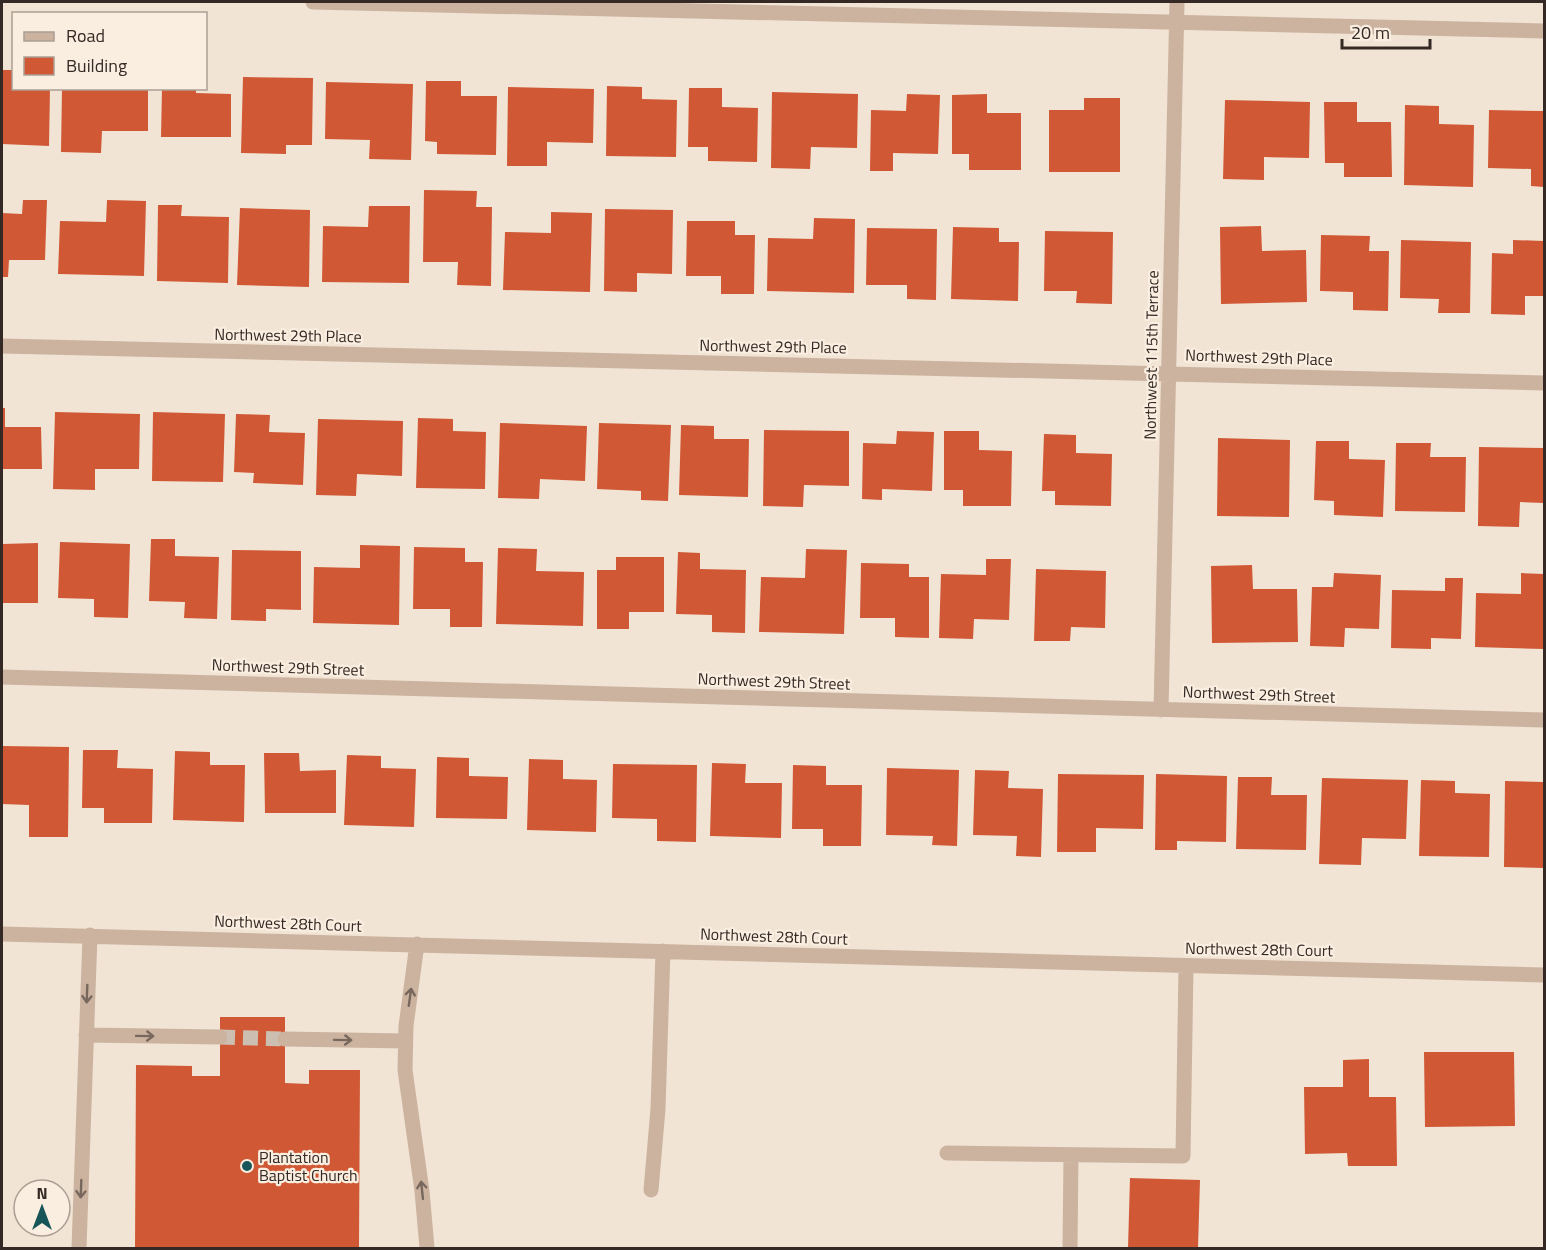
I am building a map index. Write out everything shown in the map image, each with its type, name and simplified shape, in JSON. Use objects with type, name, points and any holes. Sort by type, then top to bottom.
[{"type":"street","points":[[313,2],[1545,31]]},
{"type":"street","name":"Northwest 115th Terrace","points":[[1161,710],[1177,2]]},
{"type":"street","name":"Northwest 29th Place","points":[[2,346],[1545,383]]},
{"type":"street","name":"Northwest 29th Street","points":[[2,677],[1545,720]]},
{"type":"street","name":"Northwest 28th Court","points":[[2,934],[1545,975]]},
{"type":"street","points":[[79,1248],[90,935]]},
{"type":"street","points":[[417,944],[405,1041],[405,1070],[422,1191],[427,1248]]},
{"type":"street","points":[[651,1190],[658,1108],[663,951]]},
{"type":"street","points":[[947,1153],[1183,1156],[1186,966]]},
{"type":"street","points":[[86,1035],[220,1037]]},
{"type":"street","points":[[285,1039],[405,1041]]},
{"type":"street","points":[[1070,1248],[1071,1156]]},
{"type":"building","points":[[2,70],[12,70],[12,90],[50,90],[49,146],[2,144]]},
{"type":"building","points":[[243,77],[313,78],[312,145],[286,145],[286,154],[241,153]]},
{"type":"building","points":[[426,81],[461,81],[461,96],[497,96],[496,155],[437,154],[437,142],[425,141]]},
{"type":"building","points":[[326,82],[413,84],[411,160],[369,159],[370,140],[325,139]]},
{"type":"building","points":[[607,86],[642,87],[642,99],[677,100],[676,157],[606,156]]},
{"type":"building","points":[[508,87],[594,89],[593,143],[547,142],[547,166],[507,166]]},
{"type":"building","points":[[689,88],[722,88],[722,107],[758,108],[757,162],[708,161],[708,147],[688,147]]},
{"type":"building","points":[[62,90],[148,90],[148,131],[102,131],[101,153],[61,152]]},
{"type":"building","points":[[162,90],[196,90],[196,93],[231,94],[231,137],[161,137]]},
{"type":"building","points":[[772,92],[858,94],[857,148],[811,147],[810,169],[771,168]]},
{"type":"building","points":[[907,94],[940,95],[938,154],[893,153],[893,171],[870,171],[871,110],[906,111]]},
{"type":"building","points":[[987,94],[987,113],[1021,113],[1021,170],[969,170],[969,154],[952,154],[952,95]]},
{"type":"building","points":[[1084,98],[1120,98],[1120,172],[1049,172],[1049,110],[1084,110]]},
{"type":"building","points":[[1225,100],[1310,102],[1309,158],[1264,157],[1264,180],[1223,179]]},
{"type":"building","points":[[1324,102],[1357,102],[1357,122],[1391,122],[1392,177],[1344,177],[1344,163],[1325,163]]},
{"type":"building","points":[[1405,105],[1439,106],[1439,124],[1474,125],[1473,187],[1404,185]]},
{"type":"building","points":[[1489,110],[1544,111],[1544,187],[1531,186],[1531,169],[1488,168]]},
{"type":"building","points":[[424,190],[477,191],[476,207],[492,207],[491,286],[457,285],[458,262],[423,262]]},
{"type":"building","points":[[23,200],[47,200],[45,260],[9,260],[8,277],[2,277],[2,213],[22,214]]},
{"type":"building","points":[[107,200],[146,201],[144,276],[58,274],[60,221],[106,222]]},
{"type":"building","points":[[158,205],[182,205],[181,216],[229,217],[228,283],[157,281]]},
{"type":"building","points":[[369,206],[410,206],[409,283],[322,282],[323,226],[368,227]]},
{"type":"building","points":[[240,208],[310,210],[309,287],[237,285]]},
{"type":"building","points":[[605,209],[673,210],[672,274],[637,273],[637,292],[604,291]]},
{"type":"building","points":[[551,212],[592,213],[590,292],[503,290],[505,232],[551,233]]},
{"type":"building","points":[[814,218],[855,219],[854,293],[767,291],[768,238],[813,239]]},
{"type":"building","points":[[687,221],[735,221],[735,235],[755,235],[754,294],[721,294],[721,276],[686,276]]},
{"type":"building","points":[[1261,226],[1262,251],[1306,250],[1307,302],[1221,304],[1220,227]]},
{"type":"building","points":[[953,227],[999,228],[999,242],[1019,242],[1018,301],[951,299]]},
{"type":"building","points":[[867,228],[937,229],[936,300],[907,299],[907,285],[866,285]]},
{"type":"building","points":[[1045,231],[1113,232],[1112,304],[1076,303],[1077,291],[1044,291]]},
{"type":"building","points":[[1321,235],[1370,236],[1369,251],[1389,251],[1388,311],[1353,310],[1353,292],[1320,291]]},
{"type":"building","points":[[1401,240],[1471,242],[1470,313],[1438,313],[1439,299],[1400,298]]},
{"type":"building","points":[[1513,240],[1544,241],[1544,296],[1525,296],[1525,315],[1491,314],[1492,253],[1513,254]]},
{"type":"building","points":[[2,408],[5,408],[5,427],[41,427],[42,469],[2,469]]},
{"type":"building","points":[[55,412],[140,414],[139,469],[95,469],[95,490],[53,489]]},
{"type":"building","points":[[153,412],[225,414],[223,482],[152,481]]},
{"type":"building","points":[[236,414],[270,415],[269,432],[305,433],[303,485],[253,483],[254,473],[234,472]]},
{"type":"building","points":[[418,418],[453,419],[453,431],[486,432],[485,489],[416,488]]},
{"type":"building","points":[[318,419],[403,421],[402,476],[357,474],[356,496],[316,495]]},
{"type":"building","points":[[500,423],[587,426],[585,481],[540,479],[539,499],[498,498]]},
{"type":"building","points":[[599,423],[671,425],[668,501],[641,500],[641,491],[597,489]]},
{"type":"building","points":[[681,425],[714,426],[714,439],[749,439],[748,497],[679,495]]},
{"type":"building","points":[[764,430],[849,431],[849,486],[804,485],[803,507],[763,506]]},
{"type":"building","points":[[897,431],[934,432],[932,491],[882,489],[882,500],[862,499],[863,443],[896,444]]},
{"type":"building","points":[[944,431],[979,431],[979,450],[1012,451],[1011,506],[963,506],[963,490],[944,490]]},
{"type":"building","points":[[1044,434],[1076,435],[1076,453],[1112,454],[1111,506],[1055,505],[1055,491],[1042,491]]},
{"type":"building","points":[[1218,438],[1290,440],[1289,517],[1217,516]]},
{"type":"building","points":[[1316,441],[1349,441],[1349,459],[1385,460],[1383,517],[1334,515],[1334,501],[1314,500]]},
{"type":"building","points":[[1396,443],[1431,443],[1430,457],[1466,457],[1465,512],[1395,511]]},
{"type":"building","points":[[1479,447],[1544,448],[1544,503],[1520,502],[1519,527],[1478,526]]},
{"type":"building","points":[[151,539],[175,539],[175,556],[219,557],[217,619],[184,618],[185,602],[149,601]]},
{"type":"building","points":[[60,542],[130,544],[128,618],[94,617],[94,599],[58,598]]},
{"type":"building","points":[[38,543],[38,603],[2,603],[2,544]]},
{"type":"building","points":[[360,545],[400,546],[399,625],[313,623],[314,567],[360,568]]},
{"type":"building","points":[[414,547],[465,548],[465,562],[483,562],[482,627],[450,627],[450,609],[413,609]]},
{"type":"building","points":[[498,548],[537,549],[536,571],[584,572],[583,626],[496,624]]},
{"type":"building","points":[[806,549],[847,550],[844,634],[759,632],[761,577],[805,578]]},
{"type":"building","points":[[232,550],[301,551],[301,610],[266,609],[266,621],[231,620]]},
{"type":"building","points":[[678,552],[700,553],[700,569],[746,570],[745,633],[712,632],[712,615],[676,614]]},
{"type":"building","points":[[616,557],[664,557],[664,612],[629,612],[629,629],[597,629],[597,570],[616,570]]},
{"type":"building","points":[[986,559],[1011,559],[1009,620],[974,619],[973,639],[939,638],[941,574],[986,575]]},
{"type":"building","points":[[861,563],[909,564],[909,577],[929,577],[929,638],[895,637],[895,618],[860,618]]},
{"type":"building","points":[[1252,565],[1253,589],[1297,589],[1298,642],[1212,643],[1211,566]]},
{"type":"building","points":[[1036,569],[1106,571],[1105,628],[1071,627],[1070,641],[1034,641]]},
{"type":"building","points":[[1334,573],[1381,575],[1379,629],[1345,628],[1344,647],[1310,646],[1312,587],[1333,587]]},
{"type":"building","points":[[1521,573],[1544,574],[1544,649],[1475,647],[1476,593],[1521,594]]},
{"type":"building","points":[[1445,578],[1463,578],[1461,639],[1431,638],[1431,649],[1391,648],[1392,590],[1445,591]]},
{"type":"building","points":[[2,746],[69,747],[68,837],[29,837],[29,805],[2,804]]},
{"type":"building","points":[[83,750],[118,750],[117,768],[153,769],[152,823],[104,823],[104,808],[82,808]]},
{"type":"building","points":[[175,751],[210,752],[210,765],[245,765],[244,822],[173,820]]},
{"type":"building","points":[[264,753],[299,753],[300,771],[336,770],[336,813],[265,813]]},
{"type":"building","points":[[347,755],[381,756],[381,768],[416,769],[414,827],[344,825]]},
{"type":"building","points":[[437,757],[469,758],[469,776],[508,777],[507,819],[436,818]]},
{"type":"building","points":[[529,759],[563,760],[563,779],[597,780],[596,832],[527,830]]},
{"type":"building","points":[[712,763],[746,764],[745,783],[782,783],[781,838],[710,836]]},
{"type":"building","points":[[613,764],[697,765],[696,842],[657,841],[657,819],[612,818]]},
{"type":"building","points":[[793,765],[826,766],[826,785],[862,785],[861,846],[823,846],[823,829],[792,829]]},
{"type":"building","points":[[887,768],[959,770],[957,846],[932,845],[933,836],[886,835]]},
{"type":"building","points":[[975,770],[1009,771],[1008,788],[1043,789],[1041,857],[1016,856],[1017,836],[973,835]]},
{"type":"building","points":[[1058,774],[1144,775],[1143,829],[1096,828],[1096,852],[1057,852]]},
{"type":"building","points":[[1156,774],[1227,776],[1226,842],[1177,841],[1177,850],[1155,850]]},
{"type":"building","points":[[1238,777],[1272,777],[1271,795],[1307,795],[1306,850],[1236,849]]},
{"type":"building","points":[[1322,778],[1408,780],[1406,839],[1362,838],[1361,865],[1319,864]]},
{"type":"building","points":[[1421,780],[1455,781],[1455,793],[1490,794],[1489,857],[1419,856]]},
{"type":"building","points":[[1505,781],[1544,782],[1544,868],[1504,867]]},
{"type":"building","name":"Plantation Baptist Church","points":[[220,1017],[285,1017],[285,1083],[309,1084],[309,1070],[360,1070],[359,1248],[135,1248],[136,1065],[192,1066],[192,1076],[220,1076]]},
{"type":"building","points":[[1424,1052],[1514,1052],[1515,1126],[1425,1127]]},
{"type":"building","points":[[1369,1059],[1369,1097],[1396,1097],[1397,1166],[1348,1166],[1347,1153],[1305,1154],[1304,1087],[1343,1087],[1343,1060]]},
{"type":"building","points":[[1130,1178],[1200,1180],[1198,1248],[1128,1248]]},
{"type":"tunnel","points":[[220,1037],[285,1039]]},
{"type":"place","name":"Plantation Baptist Church","points":[[247,1166]]}]
